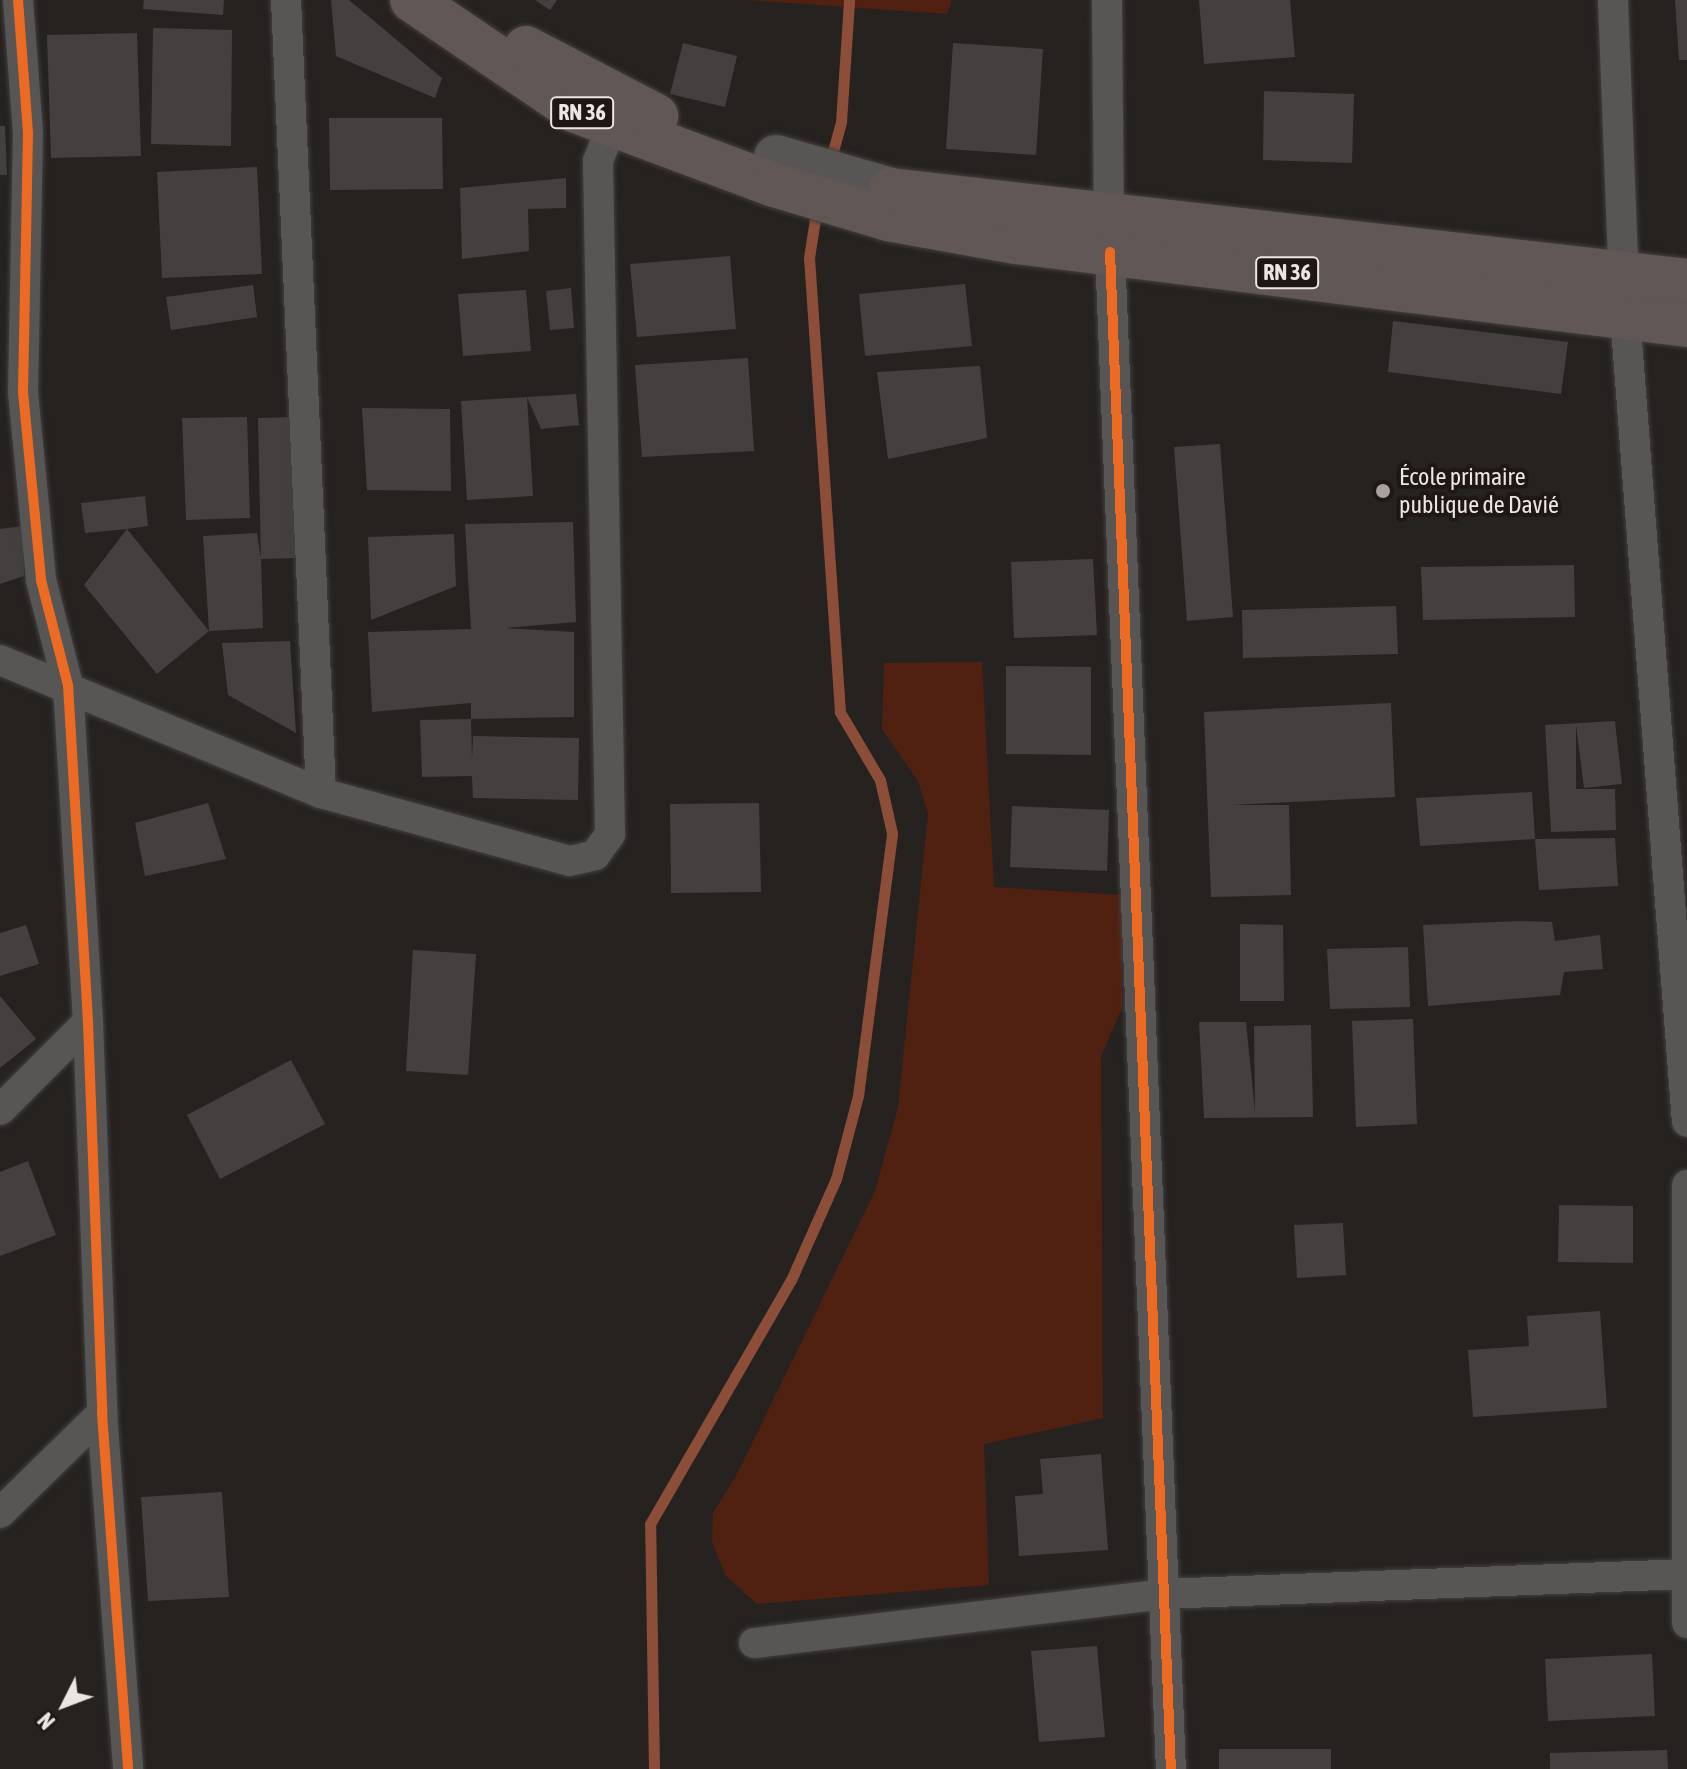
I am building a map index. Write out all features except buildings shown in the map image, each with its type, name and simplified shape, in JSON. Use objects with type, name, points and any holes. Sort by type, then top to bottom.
[{"type":"main road","name":"RN 36","points":[[412,0],[576,111],[889,205],[1109,235],[1687,325]]},
{"type":"main road","name":"RN 36","points":[[460,0],[540,57],[661,119],[775,171]]},
{"type":"main road","name":"RN 36","points":[[1109,235],[1623,271],[1687,281]]},
{"type":"street","points":[[18,0],[28,133],[23,392],[41,580],[68,685],[88,1022],[102,1413],[128,1769]]},
{"type":"street","points":[[286,0],[321,793]]},
{"type":"street","points":[[1107,0],[1109,235],[1171,1769]]},
{"type":"street","points":[[1613,0],[1625,315],[1687,1122]]},
{"type":"street","points":[[0,660],[68,685],[321,793],[570,861],[595,855],[610,834],[598,161],[613,123]]},
{"type":"street","points":[[0,1110],[88,1022]]},
{"type":"street","points":[[1687,1185],[1687,1623]]},
{"type":"street","points":[[0,1513],[102,1413]]},
{"type":"street","points":[[754,1643],[1162,1594],[1686,1574]]},
{"type":"shaded area","points":[[749,0],[952,0],[947,14]]},
{"type":"shaded area","points":[[982,662],[994,887],[1122,895],[1122,1008],[1101,1056],[1103,1418],[984,1444],[989,1585],[757,1604],[726,1576],[712,1542],[713,1513],[737,1474],[875,1191],[898,1108],[928,814],[918,781],[882,729],[884,663]]},
{"type":"waterway","points":[[830,162],[841,122],[849,0]]},
{"type":"waterway","points":[[654,1769],[650,1524],[791,1280],[836,1179],[858,1096],[892,833],[880,780],[840,712],[809,258],[817,206]]},
{"type":"cycle path","points":[[18,0],[28,133],[23,392],[41,580],[68,685],[88,1022],[102,1413],[128,1769]]},
{"type":"cycle path","points":[[1110,252],[1171,1769]]},
{"type":"place","name":"École primaire publique de Davié","points":[[1383,491]]}]
